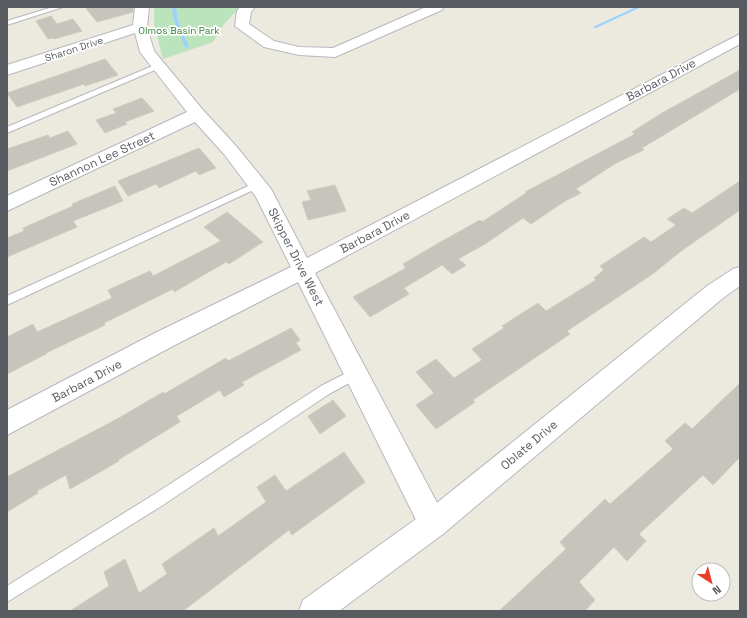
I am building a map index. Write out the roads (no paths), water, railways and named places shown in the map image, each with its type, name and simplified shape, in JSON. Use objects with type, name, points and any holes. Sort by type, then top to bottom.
[{"type":"street","name":"Skipper Drive West","points":[[142,7],[140,27],[147,52],[158,68],[230,150],[264,194],[433,524]]},
{"type":"street","points":[[250,8],[242,26],[268,44],[299,51],[335,53],[438,7]]},
{"type":"street","name":"Sharon Drive","points":[[7,70],[140,27]]},
{"type":"street","name":"Barbara Drive","points":[[7,423],[165,339],[303,270],[740,38]]},
{"type":"street","name":"Shannon Lee Street","points":[[7,204],[197,114]]},
{"type":"street","name":"Oblate Drive","points":[[325,607],[433,524],[715,292],[740,275]]},
{"type":"lane","points":[[7,23],[60,7]]},
{"type":"lane","points":[[7,130],[158,68]]},
{"type":"lane","points":[[7,301],[257,185]]},
{"type":"lane","points":[[7,595],[158,500],[325,390],[356,373]]},
{"type":"waterway","points":[[174,7],[176,21],[187,47]]},
{"type":"waterway","points":[[595,27],[639,7]]},
{"type":"park label","name":"Olmos Basin Park","points":[[179,30]]}]
